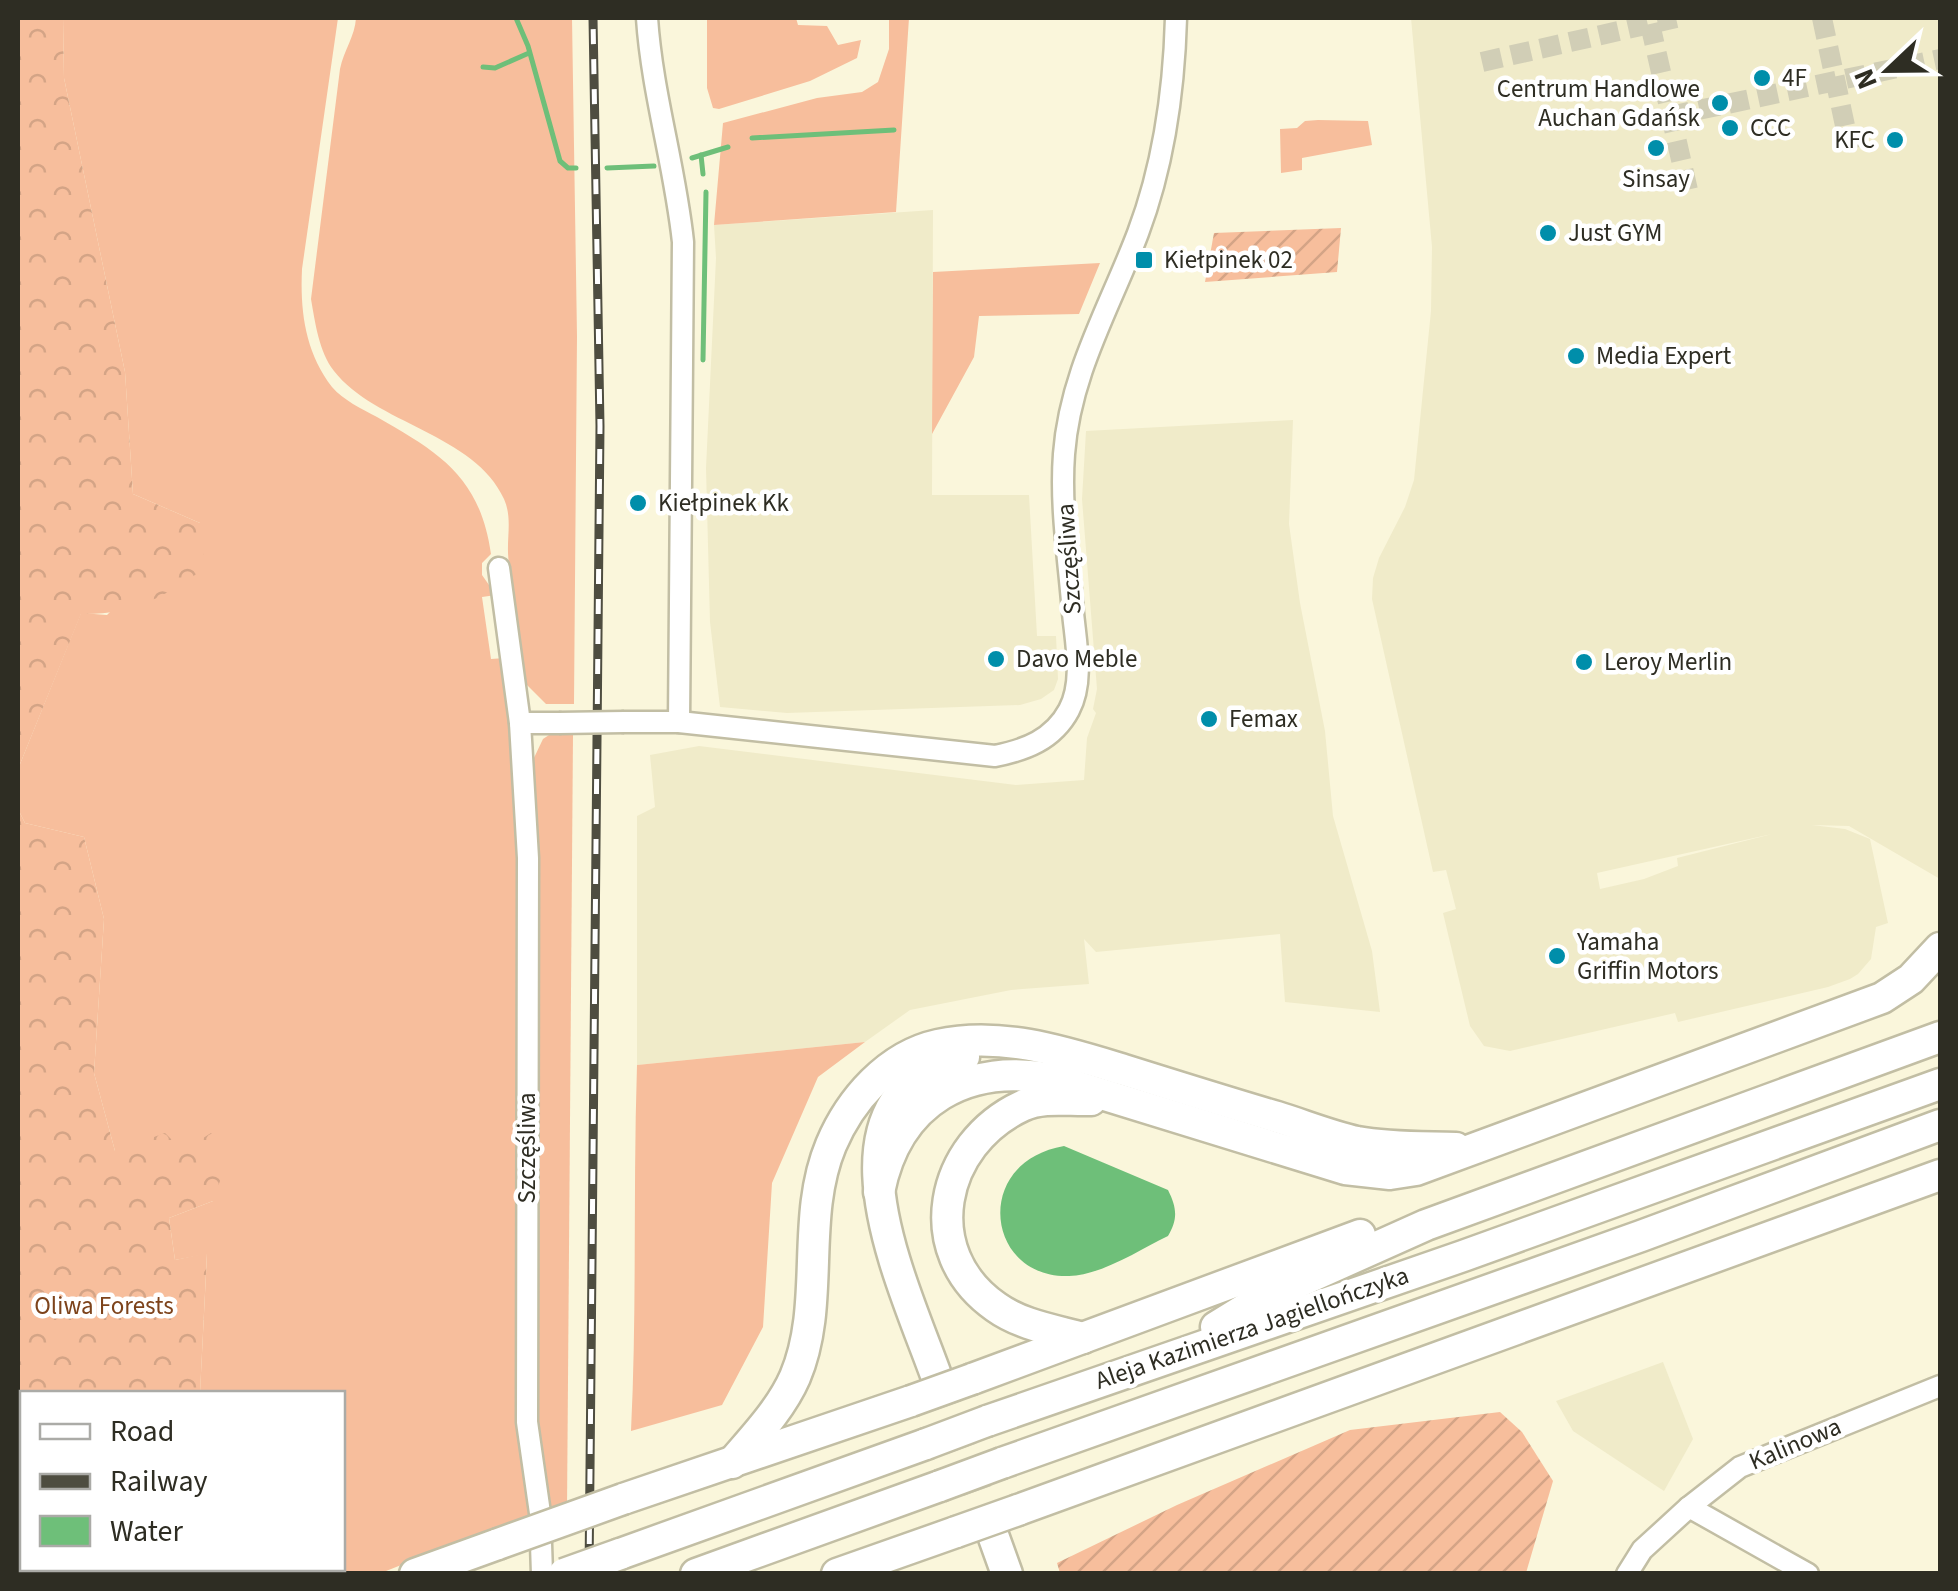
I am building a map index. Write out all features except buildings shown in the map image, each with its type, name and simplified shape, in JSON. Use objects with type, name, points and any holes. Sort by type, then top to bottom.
[{"type":"highway","points":[[879,1192],[902,1129],[925,1105],[987,1076],[1032,1075],[1372,1174],[1416,1170],[1882,998],[1911,980],[1940,948]]},
{"type":"highway","points":[[1172,1354],[1263,1298],[1426,1225],[1940,1037]]},
{"type":"highway","points":[[732,1462],[784,1398],[802,1356],[808,1328],[816,1197],[846,1112],[864,1090],[916,1053],[964,1041],[1026,1044],[1356,1142],[1470,1148]]},
{"type":"highway","points":[[937,1378],[893,1254],[879,1192],[881,1137],[893,1103],[904,1088],[942,1063],[1026,1044]]},
{"type":"highway","name":"Aleja Kazimierza Jagiellończyka","points":[[564,1574],[1172,1354],[1463,1256],[1940,1084]]},
{"type":"highway","points":[[1083,1338],[1022,1322],[979,1294],[960,1268],[948,1224],[947,1202],[962,1156],[999,1119],[1026,1104],[1052,1099],[1090,1101],[1108,1096]]},
{"type":"highway","name":"Aleja Kazimierza Jagiellończyka","points":[[696,1574],[1623,1242],[1940,1124]]},
{"type":"highway","points":[[838,1574],[1940,1175]]},
{"type":"highway","points":[[416,1574],[911,1401],[1391,1223],[1426,1225]]},
{"type":"highway","points":[[993,1535],[1007,1574]]},
{"type":"street","points":[[647,18],[650,60],[677,188],[683,242],[680,722]]},
{"type":"street","name":"Szczęśliwa","points":[[520,723],[680,722],[995,756],[1022,751],[1048,736],[1069,710],[1078,671],[1064,501],[1068,414],[1091,339],[1151,200],[1169,110],[1176,18]]},
{"type":"street","name":"Szczęśliwa","points":[[498,568],[520,723],[528,858],[527,1422],[540,1513],[542,1574]]},
{"type":"street","name":"Kalinowa","points":[[1626,1574],[1642,1550],[1740,1467],[1940,1386]]},
{"type":"street","points":[[1689,1507],[1781,1566],[1808,1574]]},
{"type":"shaded area","points":[[1411,18],[1940,18],[1940,879],[1849,826],[1812,825],[1845,829],[1870,839],[1888,923],[1876,927],[1871,959],[1850,979],[1678,1022],[1675,1013],[1510,1051],[1484,1046],[1470,1026],[1443,913],[1456,909],[1446,870],[1433,872],[1372,599],[1379,558],[1414,480],[1431,311],[1432,247]],"holes":[[[1772,834],[1677,858],[1678,866],[1600,889],[1597,873]]]},
{"type":"shaded area","points":[[933,210],[932,495],[1029,495],[1037,636],[1056,636],[1058,679],[1054,690],[1020,705],[787,713],[720,707],[710,622],[706,468],[716,258],[714,225]]},
{"type":"shaded area","points":[[1293,420],[1289,524],[1300,603],[1325,731],[1333,816],[1372,951],[1380,1012],[1285,1002],[1280,934],[1096,952],[1084,939],[1089,984],[1011,990],[910,1010],[865,1042],[637,1065],[637,816],[655,807],[650,755],[699,746],[1016,785],[1084,780],[1097,689],[1082,499],[1086,431]]},
{"type":"shaded area","points":[[1663,1362],[1693,1439],[1664,1491],[1573,1431],[1556,1401]]},
{"type":"green space","points":[[18,18],[63,18],[64,78],[125,372],[133,494],[200,523],[205,568],[176,588],[132,608],[81,614],[18,769]]},
{"type":"green space","points":[[63,18],[338,18],[302,269],[303,316],[310,345],[336,392],[420,443],[454,470],[467,486],[486,527],[491,554],[482,563],[482,575],[496,595],[482,597],[491,659],[505,658],[520,857],[516,1398],[535,1519],[518,1525],[515,1520],[381,1573],[196,1573],[345,1571],[345,1391],[200,1391],[207,1254],[175,1260],[169,1218],[213,1201],[182,1151],[115,1151],[94,1073],[104,919],[84,837],[25,823],[18,809],[18,769],[81,613],[107,615],[200,523],[133,494],[125,372],[64,78]]},
{"type":"green space","points":[[356,18],[572,18],[577,336],[574,704],[546,704],[522,680],[508,559],[508,516],[504,499],[490,477],[448,444],[352,389],[334,371],[321,346],[311,299],[340,69]]},
{"type":"green space","points":[[707,18],[796,18],[798,25],[827,26],[838,45],[861,40],[857,58],[810,81],[719,109],[713,108],[707,88]]},
{"type":"green space","points":[[889,18],[909,18],[896,212],[714,225],[723,123],[817,98],[862,92],[878,82],[889,49]]},
{"type":"green space","points":[[1318,120],[1368,121],[1372,145],[1302,158],[1302,170],[1281,173],[1280,129]]},
{"type":"green space","points":[[1341,228],[1337,272],[1205,282],[1214,233]]},
{"type":"green space","points":[[1100,263],[1079,314],[979,316],[974,357],[932,434],[933,272]]},
{"type":"green space","points":[[552,733],[573,734],[567,1508],[549,1514],[536,1434],[532,762],[543,739]]},
{"type":"green space","name":"Oliwa Forests","points":[[18,809],[25,823],[84,837],[104,919],[94,1073],[115,1151],[165,1133],[183,1151],[211,1133],[228,1158],[213,1201],[169,1218],[175,1260],[207,1253],[200,1391],[20,1391],[20,1571],[196,1573],[18,1573]]},
{"type":"green space","points":[[865,1042],[818,1077],[772,1183],[763,1327],[722,1405],[631,1431],[637,1065]]},
{"type":"green space","points":[[1500,1412],[1522,1432],[1553,1481],[1526,1573],[1060,1573],[1057,1563],[1177,1505],[1350,1430]]},
{"type":"water","points":[[1064,1146],[1168,1190],[1175,1213],[1168,1236],[1107,1267],[1082,1275],[1041,1272],[1020,1259],[1006,1240],[1000,1218],[1003,1195],[1014,1173],[1034,1156]]},
{"type":"waterway","points":[[516,18],[528,46],[560,161],[568,168],[576,168]]},
{"type":"waterway","points":[[483,67],[495,68],[529,53]]},
{"type":"waterway","points":[[752,138],[894,130]]},
{"type":"waterway","points":[[692,158],[728,147]]},
{"type":"waterway","points":[[701,155],[703,174]]},
{"type":"waterway","points":[[607,168],[654,166]]},
{"type":"waterway","points":[[703,360],[706,192]]},
{"type":"tunnel","points":[[1482,62],[1676,18]]},
{"type":"tunnel","points":[[1822,18],[1850,149]]},
{"type":"tunnel","points":[[1650,24],[1690,199]]},
{"type":"tunnel","points":[[1670,116],[1940,59]]},
{"type":"tunnel","points":[[937,1378],[993,1535]]},
{"type":"railway","points":[[589,1574],[600,426],[593,18]]},
{"type":"place","name":"4F","points":[[1762,78]]},
{"type":"place","name":"Centrum Handlowe Auchan Gdańsk","points":[[1720,103]]},
{"type":"place","name":"CCC","points":[[1730,128]]},
{"type":"place","name":"KFC","points":[[1895,140]]},
{"type":"place","name":"Sinsay","points":[[1656,148]]},
{"type":"place","name":"Just GYM","points":[[1548,233]]},
{"type":"place","name":"Kiełpinek 02","points":[[1144,260]]},
{"type":"place","name":"Media Expert","points":[[1576,356]]},
{"type":"place","name":"Kiełpinek Kk","points":[[638,503]]},
{"type":"place","name":"Davo Meble","points":[[996,659]]},
{"type":"place","name":"Leroy Merlin","points":[[1584,662]]},
{"type":"place","name":"Femax","points":[[1209,719]]},
{"type":"place","name":"Yamaha Griffin Motors","points":[[1557,956]]}]
